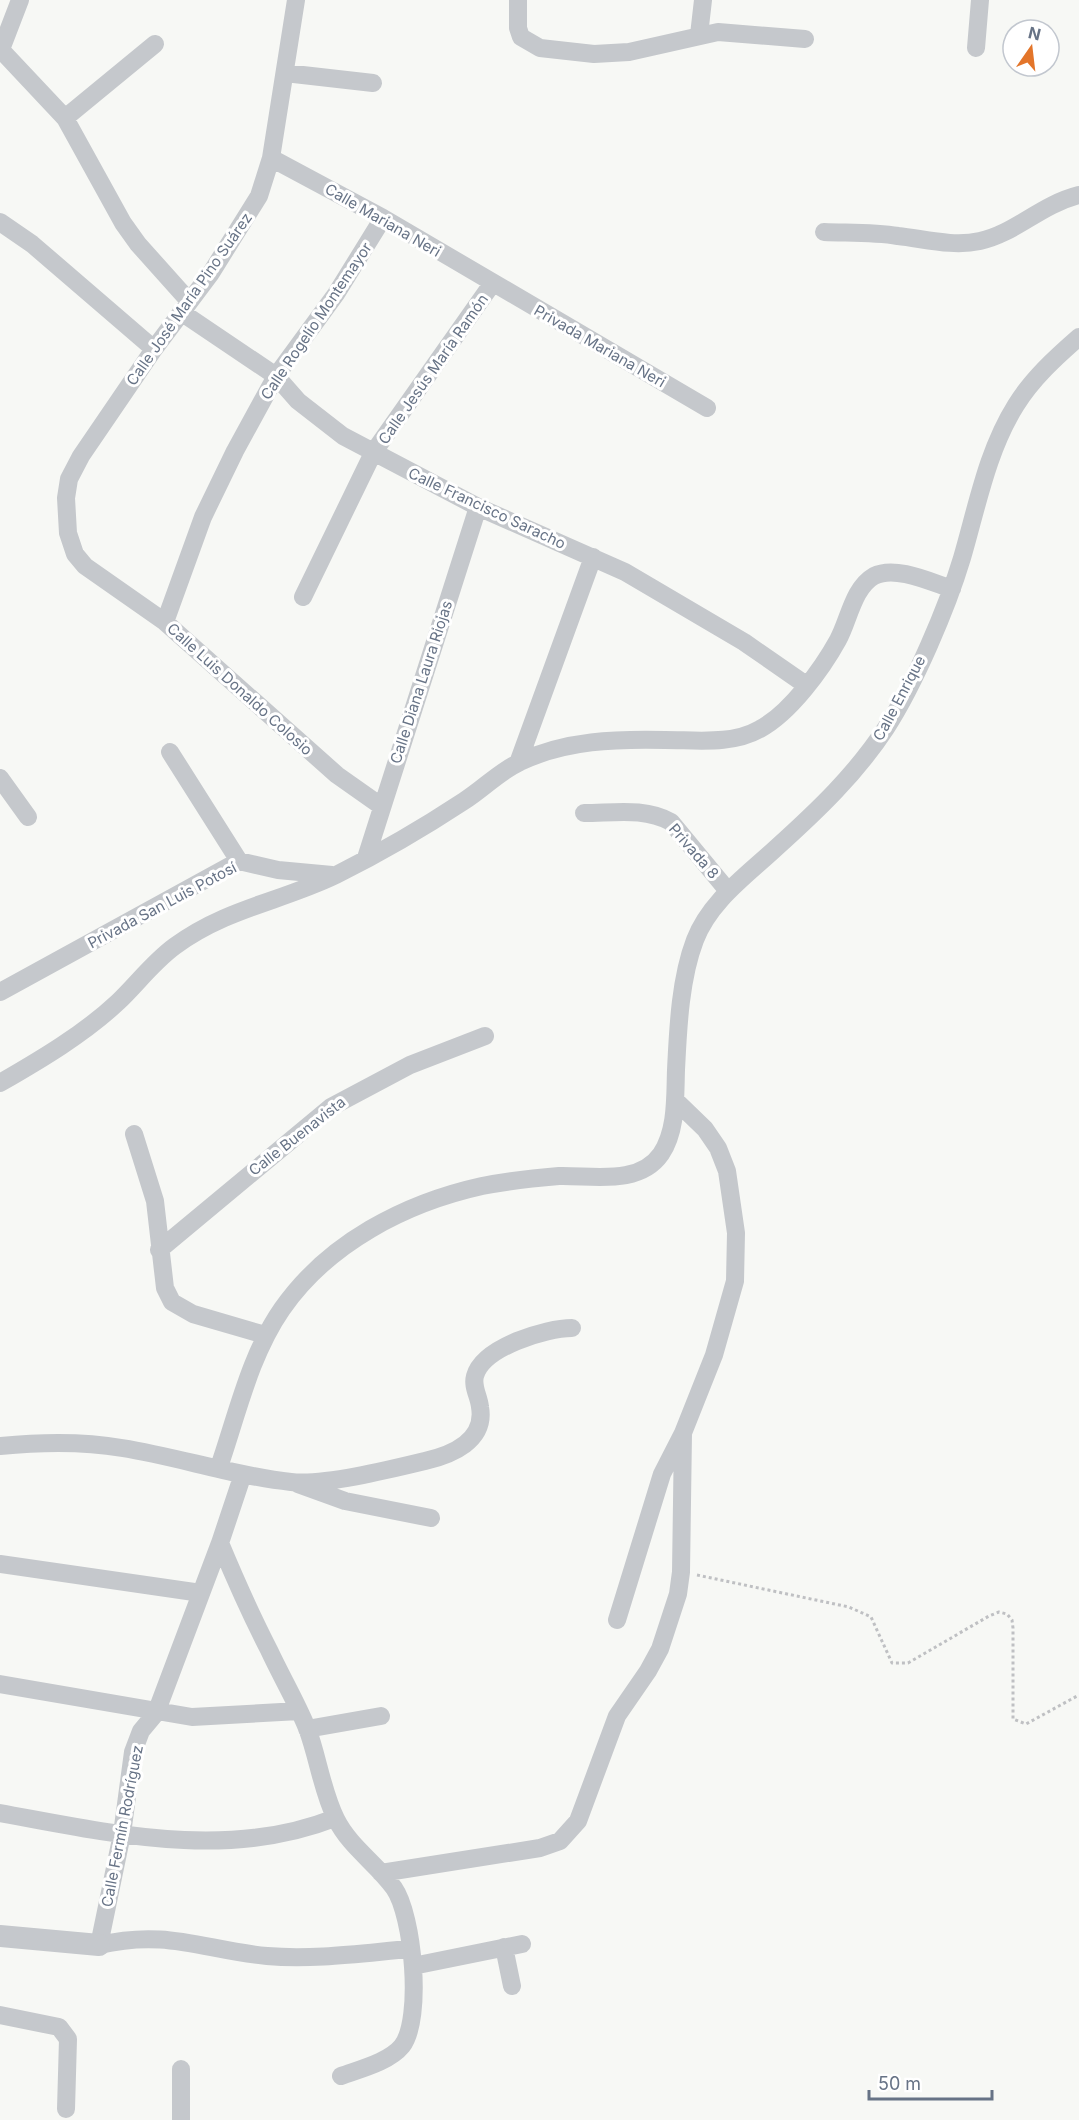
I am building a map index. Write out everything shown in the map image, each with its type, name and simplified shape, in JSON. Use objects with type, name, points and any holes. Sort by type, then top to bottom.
[{"type":"street","points":[[0,51],[20,0]]},
{"type":"street","name":"Calle José María Pino Suárez","points":[[69,479],[81,456],[250,213],[259,196],[272,158],[296,0]]},
{"type":"street","points":[[518,0],[518,28],[521,37],[540,48],[560,52],[594,54],[629,52],[699,34],[736,32],[805,39]]},
{"type":"street","points":[[699,34],[703,0]]},
{"type":"street","points":[[976,48],[980,0]]},
{"type":"street","points":[[65,118],[155,44]]},
{"type":"street","name":"Calle Francisco Saracho","points":[[0,51],[65,118],[123,223],[185,307],[276,376],[312,413],[343,436],[477,507],[593,557],[661,591],[806,685]]},
{"type":"street","points":[[285,73],[373,83]]},
{"type":"street","name":"Calle Mariana Neri","points":[[272,158],[383,218],[492,284]]},
{"type":"street","points":[[824,232],[887,235],[945,243],[978,242],[1008,230],[1042,208],[1079,195]]},
{"type":"street","name":"Calle Rogelio Montemayor","points":[[165,622],[215,490],[276,376],[336,294],[383,218]]},
{"type":"street","points":[[0,222],[32,244],[154,349]]},
{"type":"street","name":"Privada Mariana Neri","points":[[492,284],[707,408]]},
{"type":"street","name":"Calle Jesús María Ramón","points":[[303,597],[373,453],[492,284]]},
{"type":"street","name":"Calle Enrique","points":[[219,1467],[266,1335],[284,1306],[335,1253],[367,1230],[401,1213],[482,1186],[530,1178],[622,1176],[648,1167],[660,1155],[668,1139],[675,1100],[689,957],[704,921],[729,891],[822,806],[867,755],[888,726],[905,694],[952,589],[990,459],[1005,426],[1016,405],[1031,385],[1079,337]]},
{"type":"street","name":"Calle Luis Donaldo Colosio","points":[[69,479],[66,518],[75,554],[104,581],[165,622],[337,775],[381,806]]},
{"type":"street","name":"Calle Diana Laura Riojas","points":[[366,858],[477,507]]},
{"type":"street","points":[[518,763],[593,557]]},
{"type":"street","points":[[0,1083],[86,1028],[116,1004],[174,947],[239,910],[334,876],[431,822],[518,763],[551,750],[580,743],[739,738],[773,722],[806,685],[840,637],[858,593],[875,576],[885,573],[901,574],[952,589]]},
{"type":"street","points":[[170,752],[239,861]]},
{"type":"street","points":[[0,778],[28,817]]},
{"type":"street","name":"Privada 8","points":[[584,813],[651,813],[663,817],[671,822],[729,891]]},
{"type":"street","name":"Privada San Luis Potosí","points":[[0,992],[239,861],[278,870],[334,876]]},
{"type":"street","name":"Calle Buenavista","points":[[159,1250],[331,1107],[410,1065],[485,1036]]},
{"type":"street","points":[[617,1620],[659,1482],[670,1455],[683,1433],[730,1304],[738,1255],[734,1208],[726,1171],[718,1148],[705,1129],[675,1100]]},
{"type":"street","points":[[134,1134],[154,1201],[165,1288],[172,1302],[181,1309],[266,1335]]},
{"type":"street","points":[[294,1482],[352,1476],[425,1461],[466,1446],[474,1435],[481,1411],[474,1385],[478,1369],[500,1351],[523,1339],[552,1328],[572,1328]]},
{"type":"street","points":[[381,1873],[540,1848],[560,1841],[578,1821],[617,1716],[660,1649],[678,1594],[681,1572],[683,1433]]},
{"type":"street","points":[[0,1446],[81,1443],[121,1448],[219,1467],[243,1474],[294,1482],[345,1501],[431,1518]]},
{"type":"street","name":"Calle Fermín Rodríguez","points":[[99,1945],[122,1834],[134,1752],[141,1731],[156,1713],[220,1543],[243,1474]]},
{"type":"street","points":[[220,1543],[246,1603],[307,1729],[335,1818],[359,1853],[395,1889],[402,1904],[415,1987],[405,2042],[394,2053],[341,2076]]},
{"type":"street","points":[[0,1564],[201,1593]]},
{"type":"street","points":[[0,1684],[156,1713],[210,1718],[299,1712]]},
{"type":"street","points":[[307,1729],[381,1716]]},
{"type":"street","points":[[0,1813],[153,1840],[191,1841],[260,1838],[312,1827],[335,1818]]},
{"type":"street","points":[[0,1936],[99,1945],[119,1940],[170,1938],[249,1954],[294,1957],[411,1958],[522,1944]]},
{"type":"street","points":[[504,1947],[512,1986]]},
{"type":"street","points":[[0,2015],[59,2027],[65,2033],[68,2039],[66,2109]]},
{"type":"street","points":[[181,2069],[181,2120]]},
{"type":"path","points":[[681,1572],[849,1607],[871,1617],[892,1663],[899,1665],[908,1664],[989,1616],[999,1612],[1007,1614],[1012,1620],[1013,1719],[1026,1724],[1079,1695]]}]
